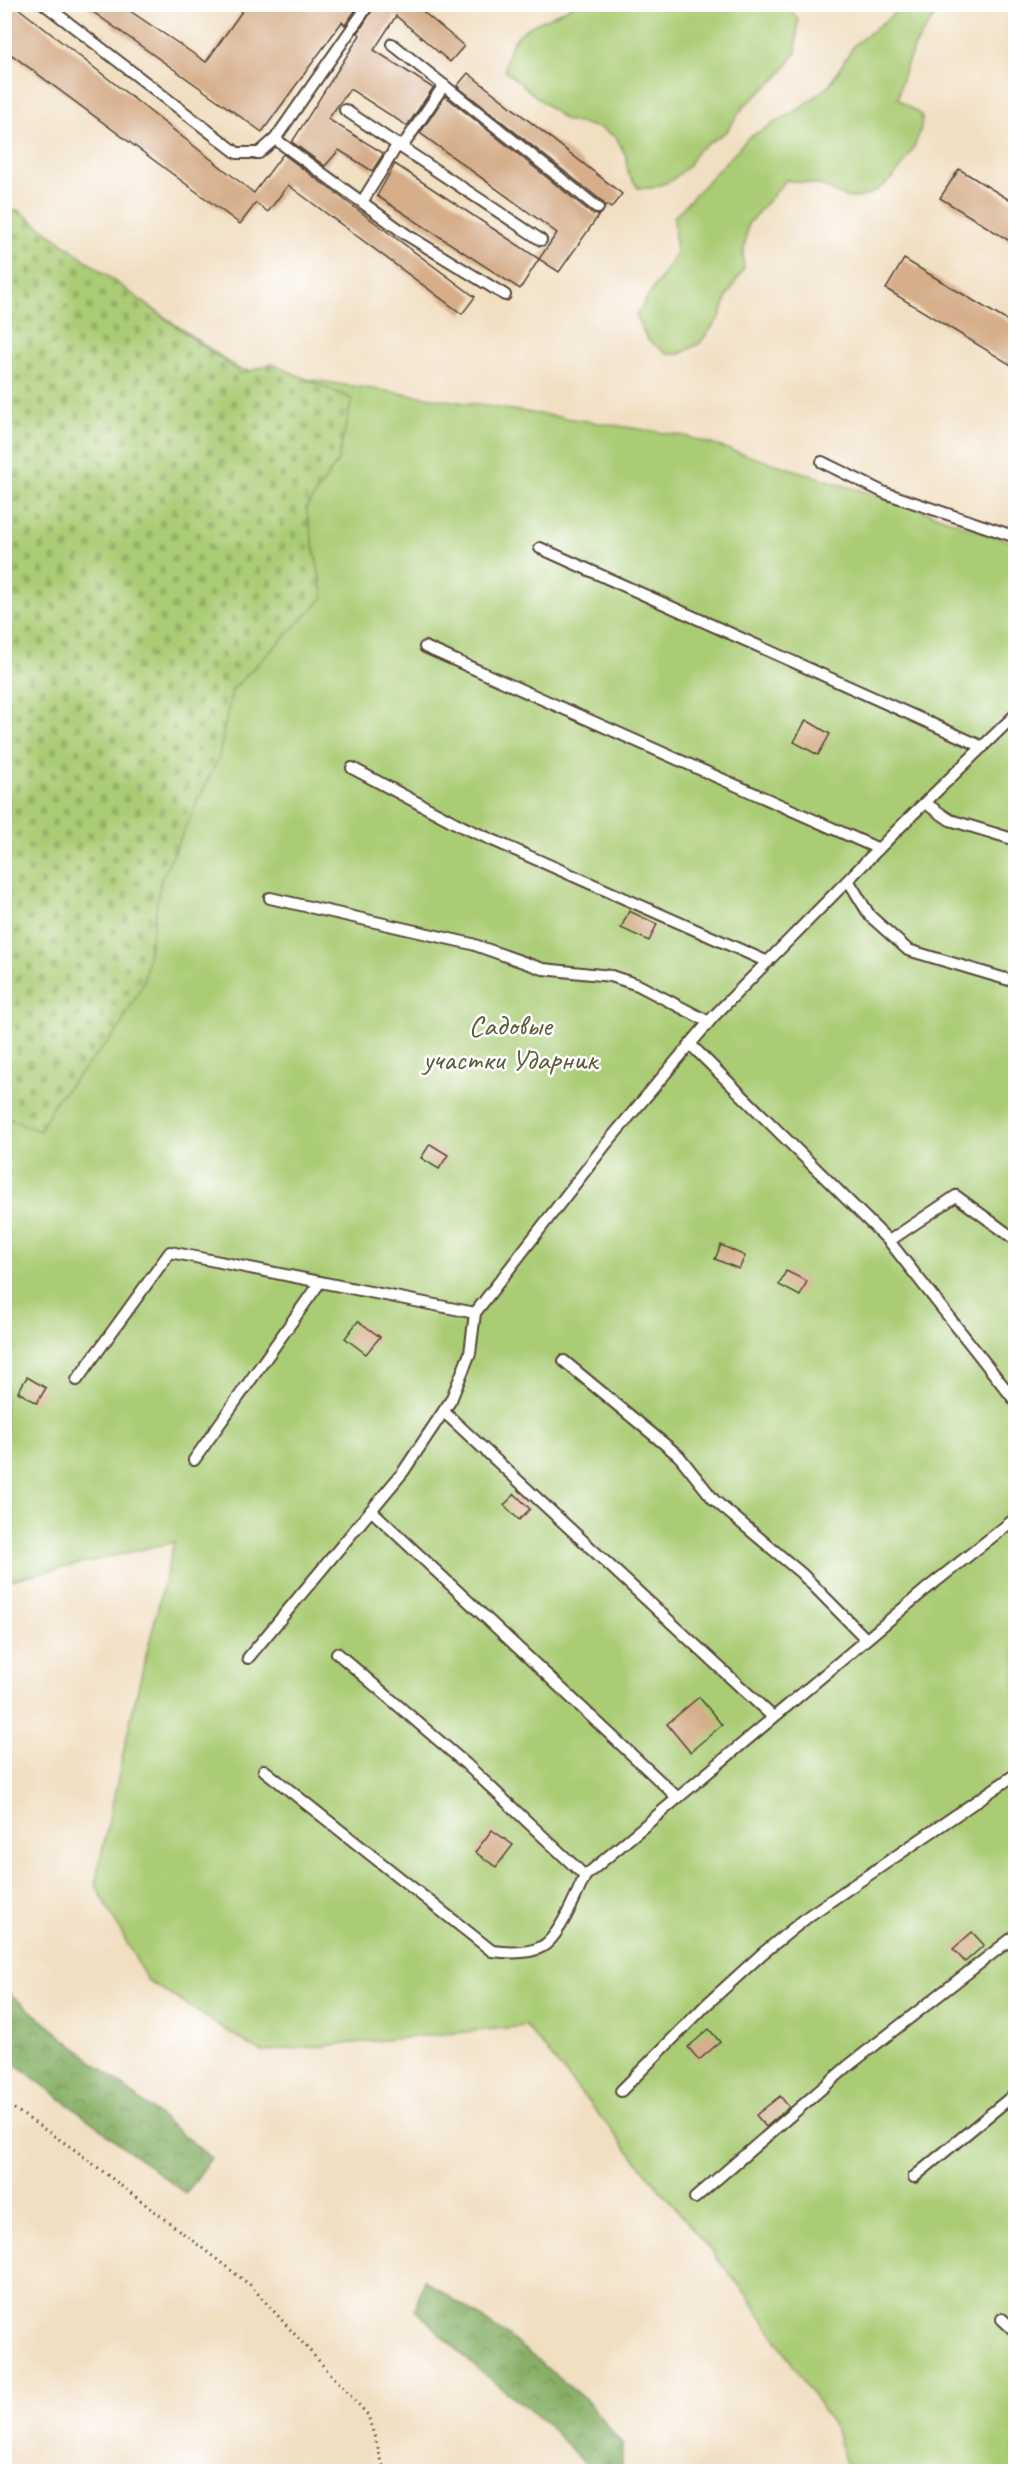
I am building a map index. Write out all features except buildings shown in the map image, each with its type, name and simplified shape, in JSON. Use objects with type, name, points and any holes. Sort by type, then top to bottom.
[{"type":"lane","points":[[44,4],[237,153],[259,153],[275,139],[369,4]]},
{"type":"lane","points":[[392,44],[598,208]]},
{"type":"lane","points":[[362,202],[444,85]]},
{"type":"lane","points":[[345,110],[541,240]]},
{"type":"lane","points":[[275,139],[407,235],[505,295]]},
{"type":"lane","points":[[822,462],[885,493],[1016,537]]},
{"type":"lane","points":[[540,548],[983,747]]},
{"type":"lane","points":[[425,647],[879,849]]},
{"type":"lane","points":[[248,1658],[402,1472],[444,1412],[470,1353],[476,1313],[606,1144],[709,1022],[1016,714]]},
{"type":"lane","points":[[352,768],[463,827],[768,962]]},
{"type":"lane","points":[[925,803],[950,820],[1016,840]]},
{"type":"lane","points":[[848,880],[870,916],[908,950],[1016,982]]},
{"type":"lane","points":[[270,898],[472,944],[543,969],[611,976],[638,984],[709,1022]]},
{"type":"lane","points":[[690,1044],[889,1241],[1016,1402]]},
{"type":"lane","points":[[889,1241],[956,1196],[1016,1240]]},
{"type":"lane","points":[[78,1380],[170,1252],[476,1313]]},
{"type":"lane","points":[[194,1460],[320,1282]]},
{"type":"lane","points":[[564,1361],[680,1456],[714,1500],[801,1573],[866,1639]]},
{"type":"lane","points":[[444,1412],[773,1718]]},
{"type":"lane","points":[[371,1510],[678,1798]]},
{"type":"lane","points":[[264,1770],[492,1951],[518,1954],[546,1944],[569,1910],[585,1876],[866,1639],[1016,1518]]},
{"type":"lane","points":[[337,1653],[466,1764],[585,1876]]},
{"type":"lane","points":[[621,2091],[707,2004],[794,1928],[1016,1774]]},
{"type":"lane","points":[[695,2198],[848,2066],[1016,1935]]},
{"type":"lane","points":[[914,2177],[1016,2093]]},
{"type":"lane","points":[[1002,2319],[1016,2332]]},
{"type":"path","points":[[4,2102],[75,2150],[250,2285],[368,2415],[385,2472]]},
{"type":"green space","points":[[575,4],[787,5],[798,19],[796,53],[778,77],[743,107],[727,131],[697,151],[688,166],[671,181],[652,188],[638,188],[628,173],[626,156],[616,137],[600,128],[565,120],[505,71],[507,55],[512,43],[520,35],[528,28]]},
{"type":"green space","points":[[901,5],[944,5],[927,26],[914,49],[900,85],[898,99],[922,116],[916,142],[909,156],[890,180],[866,196],[849,198],[823,186],[786,180],[748,224],[743,256],[744,268],[727,296],[720,317],[700,343],[680,354],[667,354],[647,339],[636,315],[676,254],[674,217],[748,138],[799,109],[829,86],[854,45],[891,16]]},
{"type":"green space","points":[[18,210],[241,374],[272,364],[352,399],[338,461],[306,508],[324,597],[232,690],[219,756],[161,880],[144,981],[119,1029],[54,1103],[40,1131],[4,1117],[4,211]]},
{"type":"green space","name":"Садовые участки Ударник","points":[[20,216],[239,369],[685,436],[901,503],[1015,543],[1015,2471],[848,2471],[836,2430],[747,2295],[526,2026],[261,2052],[147,1980],[95,1884],[132,1713],[174,1542],[5,1581],[4,220]]},
{"type":"green space","points":[[4,1989],[211,2158],[186,2194],[5,2056]]},
{"type":"green space","points":[[424,2280],[507,2335],[588,2402],[622,2444],[622,2471],[596,2471],[588,2467],[547,2424],[473,2365],[415,2309]]}]
